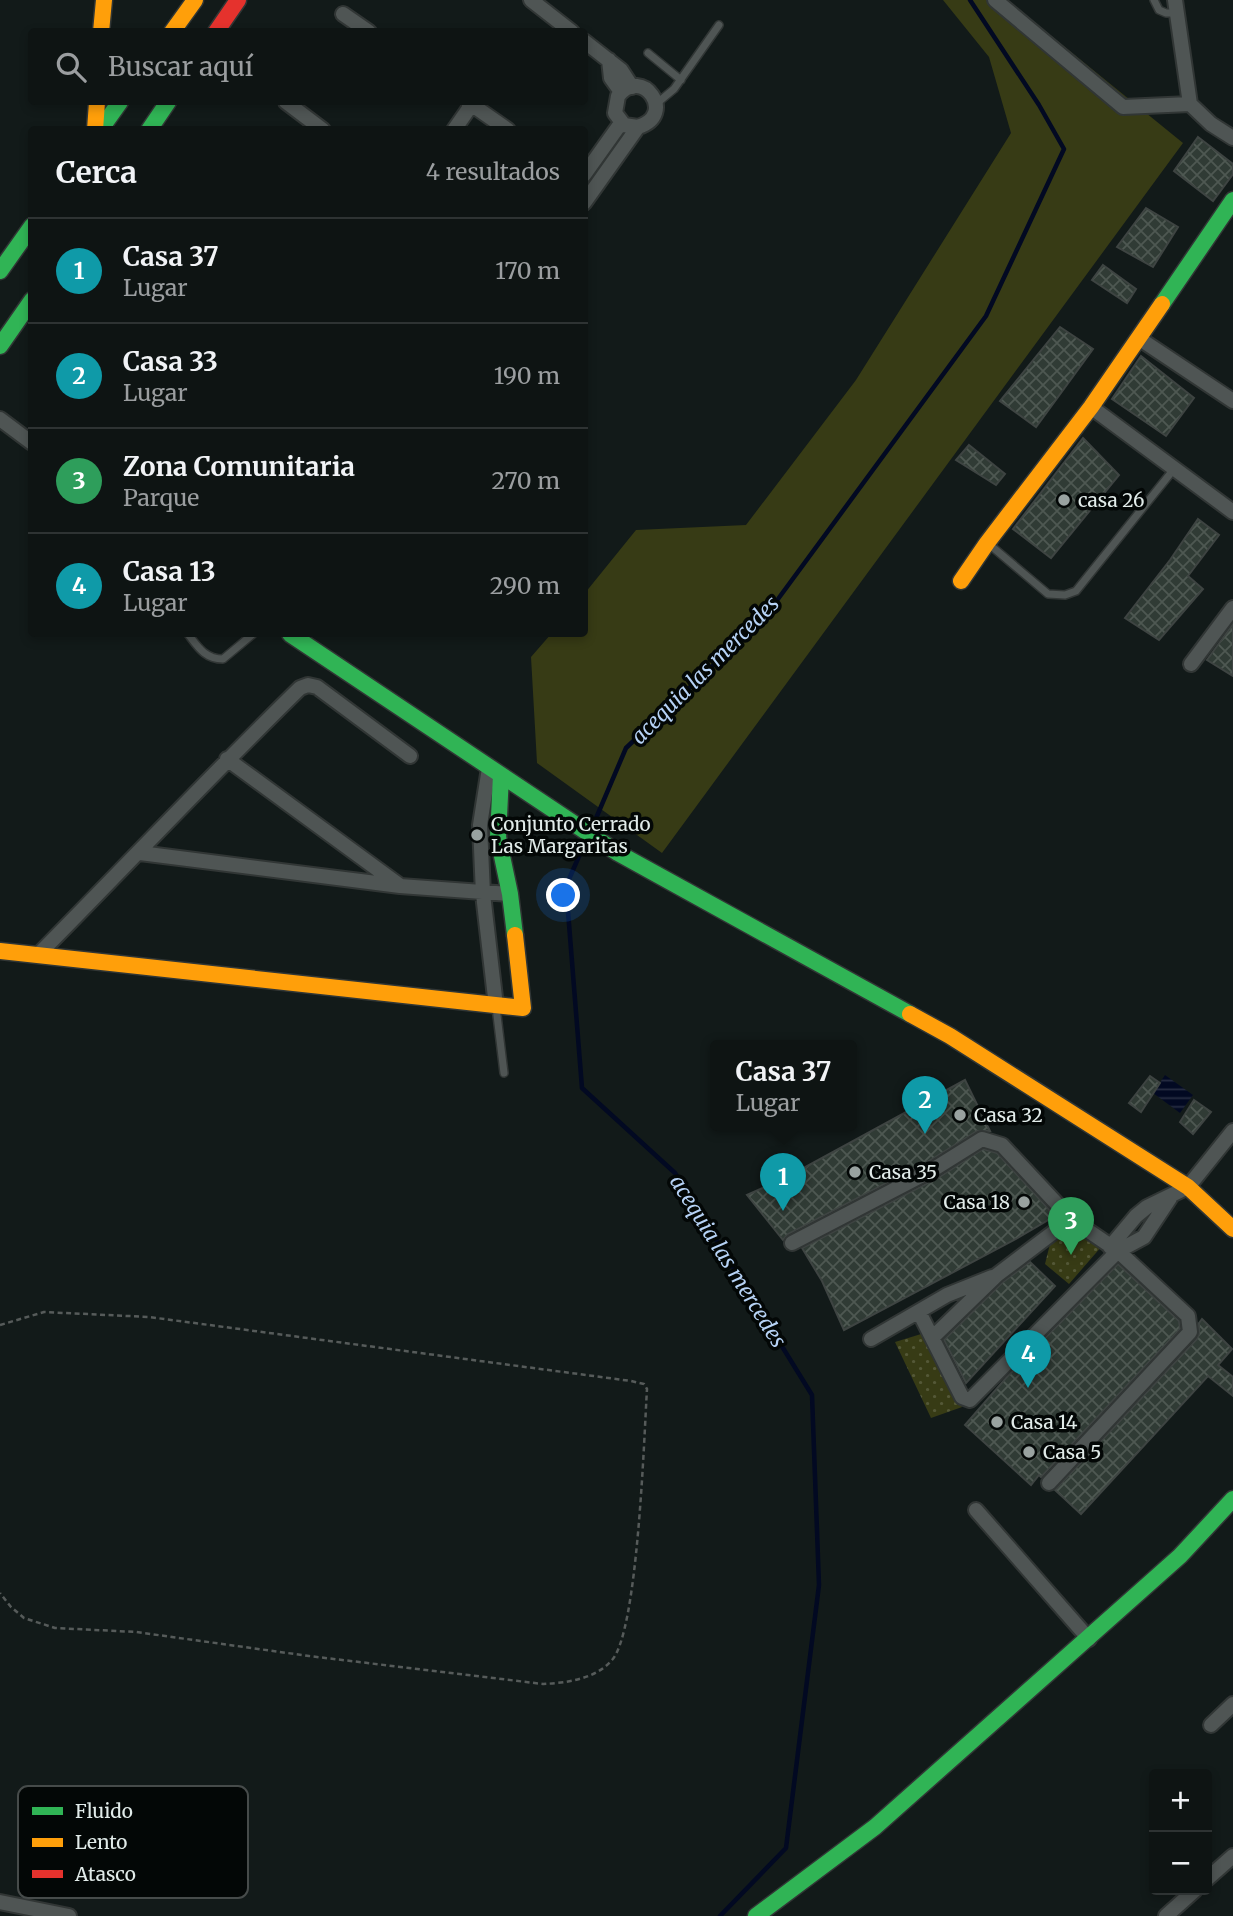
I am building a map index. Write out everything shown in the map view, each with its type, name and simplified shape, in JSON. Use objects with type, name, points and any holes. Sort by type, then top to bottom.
[{"type":"street","points":[[102,28],[104,0]]},
{"type":"street","points":[[175,28],[195,0]]},
{"type":"street","points":[[219,28],[238,0]]},
{"type":"street","points":[[995,0],[1123,107],[1189,104]]},
{"type":"street","points":[[535,1],[567,28]]},
{"type":"street","points":[[1176,6],[1189,104],[1211,124],[1233,138]]},
{"type":"street","points":[[344,14],[363,28]]},
{"type":"street","points":[[588,44],[621,70],[626,89],[614,107],[621,122],[638,127]]},
{"type":"street","points":[[588,197],[638,127],[652,119],[656,104],[647,90],[626,89]]},
{"type":"street","points":[[97,105],[97,126]]},
{"type":"street","points":[[100,126],[118,105]]},
{"type":"street","points":[[152,126],[166,105]]},
{"type":"street","points":[[290,105],[318,126]]},
{"type":"street","points":[[456,126],[469,105]]},
{"type":"street","points":[[473,105],[502,126]]},
{"type":"street","points":[[588,169],[621,122]]},
{"type":"street","points":[[961,582],[987,543],[1140,339],[1233,200]]},
{"type":"street","points":[[0,271],[28,232]]},
{"type":"street","points":[[0,345],[28,306]]},
{"type":"street","points":[[1140,339],[1233,401]]},
{"type":"street","points":[[1091,407],[1233,512]]},
{"type":"street","points":[[0,419],[28,440]]},
{"type":"street","points":[[1191,664],[1233,608]]},
{"type":"street","points":[[294,637],[618,853],[950,1036],[1188,1187],[1233,1229]]},
{"type":"street","points":[[39,954],[140,853],[227,759],[300,688],[308,685],[317,687],[410,756]]},
{"type":"street","points":[[227,759],[400,886]]},
{"type":"street","points":[[495,771],[480,817],[483,894],[496,1006]]},
{"type":"street","points":[[0,951],[523,1008],[510,894],[498,837],[495,771]]},
{"type":"street","points":[[140,853],[400,886],[510,894]]},
{"type":"street","points":[[919,1312],[962,1397],[970,1400],[1114,1249],[1144,1237],[1170,1198],[1188,1187],[1233,1131]]},
{"type":"street","points":[[792,1243],[934,1169],[982,1139],[1002,1145],[1071,1219],[1114,1249],[1188,1316],[1190,1332],[1049,1483]]},
{"type":"street","points":[[933,1337],[996,1275],[1071,1219]]},
{"type":"street","points":[[871,1339],[947,1294],[996,1275]]},
{"type":"street","points":[[756,1916],[875,1827],[1180,1556],[1233,1499]]},
{"type":"street","points":[[976,1510],[1089,1639]]},
{"type":"street","points":[[1211,1725],[1233,1704]]},
{"type":"street","points":[[1212,1875],[1233,1856]]},
{"type":"street","points":[[1166,1916],[1189,1895]]},
{"type":"street","points":[[0,1902],[69,1916]]},
{"type":"lane","points":[[1154,0],[1159,10],[1166,13],[1176,6]]},
{"type":"lane","points":[[656,104],[674,89],[719,25]]},
{"type":"lane","points":[[648,53],[681,80]]},
{"type":"lane","points":[[987,543],[1048,594],[1065,595],[1076,591],[1174,469]]},
{"type":"lane","points":[[194,637],[204,654],[213,659],[223,659],[249,637]]},
{"type":"lane","points":[[496,1006],[504,1073]]},
{"type":"path","points":[[0,1325],[44,1312],[149,1317],[631,1381],[644,1384],[647,1389],[634,1577],[620,1648],[610,1663],[568,1683],[515,1680],[136,1632],[55,1628],[24,1618],[0,1593]]},
{"type":"green space","points":[[943,0],[1007,0],[1183,143],[662,853],[537,763],[531,657],[548,637],[588,637],[588,589],[636,530],[746,525],[856,380],[1011,133],[989,57]]},
{"type":"green space","points":[[1068,1224],[1102,1246],[1069,1284],[1045,1264],[1052,1236],[1065,1237]]},
{"type":"green space","points":[[931,1331],[962,1407],[931,1418],[895,1342]]},
{"type":"water","points":[[1165,1075],[1193,1095],[1180,1113],[1153,1093]]},
{"type":"building","points":[[1198,137],[1233,164],[1233,174],[1213,201],[1174,171]]},
{"type":"building","points":[[1146,208],[1178,227],[1153,267],[1117,247]]},
{"type":"building","points":[[1103,265],[1136,289],[1127,303],[1092,280]]},
{"type":"building","points":[[1060,327],[1093,349],[1036,427],[1000,401]]},
{"type":"building","points":[[1141,356],[1194,398],[1166,436],[1112,399]]},
{"type":"building","name":"casa 26","points":[[1083,438],[1119,475],[1051,558],[1013,529]]},
{"type":"building","points":[[969,445],[1005,474],[996,485],[956,460]]},
{"type":"building","points":[[1198,519],[1219,535],[1188,576],[1203,589],[1159,640],[1125,618]]},
{"type":"building","points":[[1233,624],[1233,676],[1207,660]]},
{"type":"building","points":[[1150,1076],[1160,1083],[1141,1112],[1129,1103]]},
{"type":"building","points":[[965,1080],[990,1131],[977,1131],[929,1161],[788,1234],[783,1240],[747,1195],[789,1176]]},
{"type":"building","points":[[1194,1100],[1211,1112],[1193,1134],[1180,1122]]},
{"type":"building","points":[[983,1149],[997,1153],[1055,1216],[844,1330],[822,1281],[802,1248],[938,1178]]},
{"type":"building","points":[[1030,1262],[1055,1286],[966,1383],[944,1340],[1003,1282]]},
{"type":"building","points":[[1118,1264],[1179,1321],[1180,1329],[1031,1485],[965,1425],[1006,1378]]},
{"type":"building","points":[[1202,1319],[1232,1349],[1218,1365],[1233,1377],[1233,1396],[1208,1376],[1081,1514],[1055,1490],[1197,1339]]},
{"type":"waterway","name":"acequia las mercedes","points":[[591,830],[626,748],[767,614],[986,316],[1064,149],[1039,105],[970,0]]},
{"type":"waterway","name":"acequia las mercedes","points":[[587,838],[566,886],[582,1088],[675,1173],[812,1395],[819,1585],[786,1848],[720,1916]]},
{"type":"traffic: fast","points":[[103,126],[118,105]]},
{"type":"traffic: fast","points":[[152,126],[166,105]]},
{"type":"traffic: fast","points":[[1162,304],[1233,200]]},
{"type":"traffic: fast","points":[[0,271],[28,232]]},
{"type":"traffic: fast","points":[[0,346],[28,306]]},
{"type":"traffic: fast","points":[[294,637],[618,853],[910,1014]]},
{"type":"traffic: fast","points":[[501,775],[498,837],[515,935]]},
{"type":"traffic: fast","points":[[756,1916],[875,1827],[1180,1556],[1233,1499]]},
{"type":"traffic: slow","points":[[101,28],[104,0]]},
{"type":"traffic: slow","points":[[175,28],[195,0]]},
{"type":"traffic: slow","points":[[95,126],[97,105]]},
{"type":"traffic: slow","points":[[961,581],[1091,407],[1162,304]]},
{"type":"traffic: slow","points":[[0,951],[523,1008],[515,935]]},
{"type":"traffic: slow","points":[[910,1014],[950,1036],[1188,1187],[1233,1229]]},
{"type":"traffic: jam","points":[[219,28],[238,0]]},
{"type":"place","name":"casa 26","points":[[1064,500]]},
{"type":"place","name":"Conjunto Cerrado Las Margaritas","points":[[477,835]]},
{"type":"place","name":"Casa 32","points":[[960,1115]]},
{"type":"place","name":"Casa 33","points":[[925,1134]]},
{"type":"place","name":"Casa 35","points":[[855,1172]]},
{"type":"place","name":"Casa 18","points":[[1024,1202]]},
{"type":"place","name":"Casa 37","points":[[783,1211]]},
{"type":"place","name":"Zona Comunitaria","points":[[1071,1255]]},
{"type":"place","name":"Casa 13","points":[[1028,1388]]},
{"type":"place","name":"Casa 14","points":[[997,1422]]},
{"type":"place","name":"Casa 5","points":[[1029,1452]]}]
